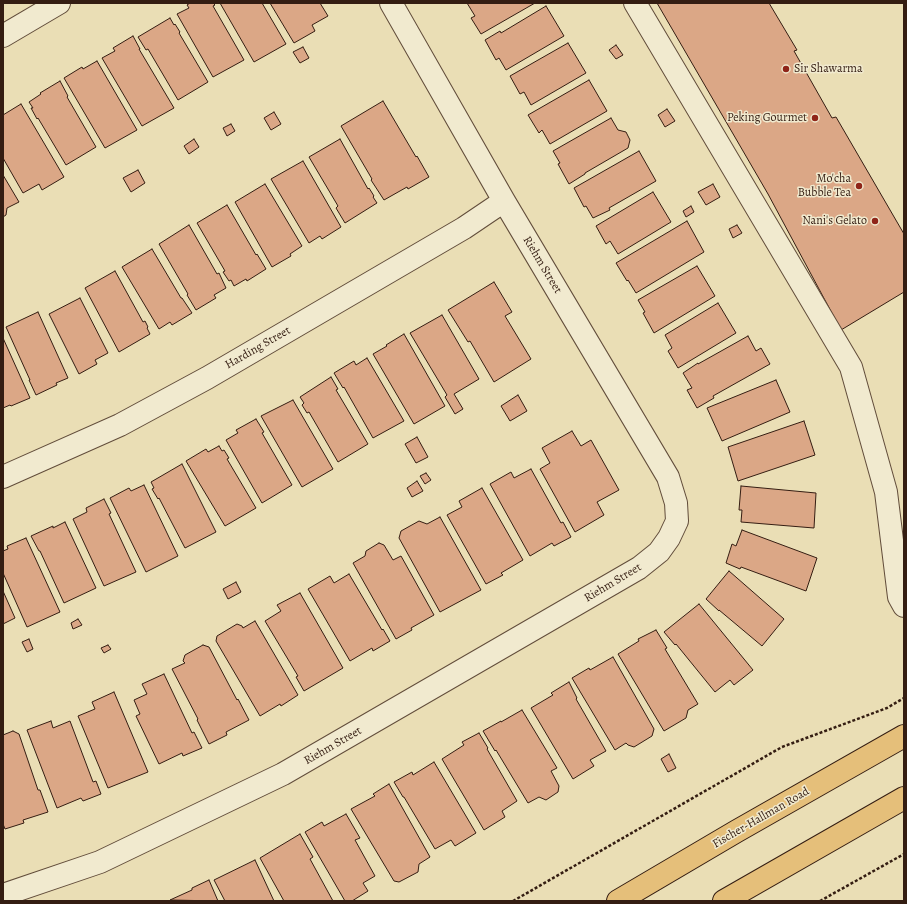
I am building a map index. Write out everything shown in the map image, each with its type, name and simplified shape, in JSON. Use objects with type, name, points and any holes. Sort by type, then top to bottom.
[{"type":"main road","name":"Fischer-Hallman Road","points":[[618,901],[904,736]]},
{"type":"main road","points":[[724,901],[904,798]]},
{"type":"street","points":[[3,36],[59,3]]},
{"type":"street","name":"Riehm Street","points":[[3,895],[100,862],[284,774],[639,568],[659,552],[669,538],[677,521],[676,503],[668,477],[504,201],[391,3]]},
{"type":"street","points":[[635,3],[851,367],[895,496],[899,597],[904,606]]},
{"type":"street","name":"Harding Street","points":[[3,477],[120,425],[207,378],[464,228],[504,201]]},
{"type":"path","points":[[513,901],[782,747],[887,708],[904,698]]},
{"type":"path","points":[[820,901],[904,854]]},
{"type":"building","points":[[190,3],[213,3],[215,5],[213,6],[244,60],[213,77],[177,14],[189,8],[187,5]]},
{"type":"building","points":[[220,3],[262,3],[286,44],[254,62]]},
{"type":"building","points":[[270,3],[320,3],[328,16],[312,25],[315,31],[294,43]]},
{"type":"building","points":[[467,3],[535,3],[481,34],[471,18],[475,16]]},
{"type":"building","points":[[657,3],[769,3],[797,50],[794,51],[832,118],[836,117],[904,234],[904,292],[841,330],[768,194]]},
{"type":"building","points":[[546,6],[564,36],[506,70],[499,58],[496,60],[485,40],[500,31],[501,33]]},
{"type":"building","points":[[170,18],[180,32],[179,33],[208,82],[178,100],[148,49],[146,50],[138,37]]},
{"type":"building","points":[[133,36],[139,49],[174,108],[142,126],[102,58],[115,51],[113,48]]},
{"type":"building","points":[[568,43],[586,73],[531,105],[524,92],[520,94],[510,76]]},
{"type":"building","points":[[616,45],[623,55],[616,59],[609,50]]},
{"type":"building","points":[[303,47],[309,58],[300,63],[293,52]]},
{"type":"building","points":[[97,61],[137,130],[105,148],[64,78],[82,67],[83,69]]},
{"type":"building","points":[[589,80],[607,111],[550,144],[542,130],[539,133],[528,115]]},
{"type":"building","points":[[60,81],[68,96],[67,97],[96,147],[66,165],[38,118],[37,119],[29,102],[41,94],[40,93]]},
{"type":"building","points":[[383,101],[429,177],[384,200],[341,126]]},
{"type":"building","points":[[21,104],[64,177],[42,190],[39,184],[23,193],[3,158],[3,115]]},
{"type":"building","points":[[667,109],[675,121],[665,127],[658,115]]},
{"type":"building","points":[[274,112],[281,124],[271,130],[264,118]]},
{"type":"building","points":[[611,118],[618,130],[626,132],[630,140],[628,148],[569,184],[553,151]]},
{"type":"building","points":[[231,124],[235,131],[227,136],[223,128]]},
{"type":"building","points":[[194,139],[199,147],[189,154],[184,146]]},
{"type":"building","points":[[340,139],[377,203],[345,223],[336,208],[338,206],[309,157]]},
{"type":"building","points":[[639,151],[656,181],[609,208],[610,210],[593,218],[586,206],[584,207],[574,188]]},
{"type":"building","points":[[303,161],[341,227],[322,239],[320,236],[309,243],[271,179]]},
{"type":"building","points":[[138,170],[145,183],[131,192],[123,178]]},
{"type":"building","points":[[3,175],[19,202],[7,208],[6,215],[3,217]]},
{"type":"building","points":[[265,184],[302,246],[290,254],[291,256],[272,267],[235,202]]},
{"type":"building","points":[[713,184],[720,197],[706,205],[698,192]]},
{"type":"building","points":[[653,192],[671,222],[618,254],[610,241],[606,244],[596,226]]},
{"type":"building","points":[[227,205],[256,255],[257,254],[266,269],[247,281],[246,279],[234,286],[231,280],[229,281],[223,272],[225,271],[197,223]]},
{"type":"building","points":[[691,206],[694,212],[686,217],[683,211]]},
{"type":"building","points":[[687,221],[704,252],[636,293],[616,263]]},
{"type":"building","points":[[189,225],[217,274],[219,273],[226,288],[214,295],[216,298],[196,310],[159,244]]},
{"type":"building","points":[[737,225],[742,233],[733,238],[729,229]]},
{"type":"building","points":[[152,249],[181,298],[192,313],[172,325],[170,322],[159,329],[122,267]]},
{"type":"building","points":[[697,266],[715,296],[654,333],[638,300]]},
{"type":"building","points":[[115,271],[143,322],[145,321],[150,334],[119,352],[85,288]]},
{"type":"building","points":[[494,282],[512,312],[505,316],[531,359],[494,382],[470,341],[468,342],[448,310]]},
{"type":"building","points":[[80,298],[108,353],[95,360],[97,364],[79,374],[49,314]]},
{"type":"building","points":[[718,303],[736,333],[678,368],[668,351],[672,348],[665,335]]},
{"type":"building","points":[[38,312],[68,378],[56,383],[57,385],[36,395],[6,327]]},
{"type":"building","points":[[442,315],[479,379],[454,394],[463,409],[455,414],[445,397],[447,395],[410,333]]},
{"type":"building","points":[[404,334],[445,406],[414,424],[373,354]]},
{"type":"building","points":[[748,336],[756,351],[761,348],[770,364],[713,396],[714,398],[697,408],[687,390],[692,388],[683,373],[698,363]]},
{"type":"building","points":[[3,338],[30,398],[3,408]]},
{"type":"building","points":[[367,358],[404,421],[373,438],[344,387],[343,388],[334,373],[354,361],[356,365]]},
{"type":"building","points":[[331,377],[338,389],[336,390],[368,444],[338,462],[309,412],[307,413],[302,405],[304,403],[300,397]]},
{"type":"building","points":[[776,380],[790,412],[722,441],[707,408]]},
{"type":"building","points":[[518,395],[527,411],[510,421],[501,406]]},
{"type":"building","points":[[293,400],[333,469],[302,487],[261,416]]},
{"type":"building","points":[[256,419],[264,432],[262,433],[292,485],[262,503],[226,440],[238,433],[236,430]]},
{"type":"building","points":[[804,421],[815,455],[738,481],[728,447]]},
{"type":"building","points":[[572,431],[581,446],[591,440],[619,490],[597,502],[604,515],[575,532],[540,469],[550,463],[542,448]]},
{"type":"building","points":[[417,437],[428,457],[416,463],[405,444]]},
{"type":"building","points":[[219,446],[222,451],[224,450],[229,458],[227,459],[256,508],[225,526],[186,461],[206,449],[208,452]]},
{"type":"building","points":[[182,464],[216,532],[185,548],[159,498],[158,499],[152,489],[154,488],[151,482]]},
{"type":"building","points":[[531,469],[561,523],[563,522],[571,537],[554,546],[552,543],[530,556],[490,484],[511,472],[514,478]]},
{"type":"building","points":[[426,473],[431,480],[425,484],[420,476]]},
{"type":"building","points":[[417,481],[423,491],[412,497],[407,488]]},
{"type":"building","points":[[144,485],[178,556],[146,572],[110,498],[129,488],[131,491]]},
{"type":"building","points":[[741,486],[816,493],[814,528],[741,522],[742,510],[739,510]]},
{"type":"building","points":[[482,488],[523,560],[501,573],[503,575],[486,584],[447,515],[462,507],[459,501]]},
{"type":"building","points":[[104,499],[111,513],[109,514],[136,572],[104,586],[73,519],[87,512],[86,508]]},
{"type":"building","points":[[440,517],[481,590],[440,612],[399,538],[401,531],[419,521],[427,524]]},
{"type":"building","points":[[65,522],[96,588],[64,603],[40,551],[31,536]]},
{"type":"building","points":[[742,530],[817,558],[806,591],[726,563],[732,544],[736,546]]},
{"type":"building","points":[[26,538],[60,612],[27,627],[3,573],[3,551],[8,549],[7,546]]},
{"type":"building","points":[[379,543],[384,545],[393,560],[401,556],[434,615],[411,628],[412,630],[396,639],[353,563],[365,556],[366,551]]},
{"type":"building","points":[[729,571],[784,619],[762,646],[706,599]]},
{"type":"building","points":[[349,574],[390,641],[373,651],[372,648],[350,661],[308,589],[330,576],[334,583]]},
{"type":"building","points":[[236,582],[241,592],[228,599],[223,589]]},
{"type":"building","points":[[3,591],[15,618],[3,624]]},
{"type":"building","points":[[300,593],[343,668],[304,691],[296,677],[298,676],[265,621],[281,611],[277,605]]},
{"type":"building","points":[[699,604],[753,670],[734,685],[730,680],[715,692],[676,644],[675,645],[664,632]]},
{"type":"building","points":[[78,619],[82,625],[73,629],[71,623]]},
{"type":"building","points":[[255,621],[298,695],[281,706],[280,704],[260,716],[216,641],[217,636],[237,624],[243,628]]},
{"type":"building","points":[[656,630],[667,648],[665,649],[698,704],[688,710],[686,718],[664,731],[618,654],[639,641],[638,639]]},
{"type":"building","points":[[29,639],[33,649],[27,652],[22,642]]},
{"type":"building","points":[[108,645],[111,649],[104,653],[101,648]]},
{"type":"building","points":[[203,645],[209,647],[249,720],[226,732],[227,735],[209,744],[172,669],[185,663],[183,661],[185,655]]},
{"type":"building","points":[[613,657],[654,729],[652,736],[634,747],[626,743],[615,750],[572,678]]},
{"type":"building","points":[[164,674],[192,733],[194,732],[202,748],[183,756],[182,753],[159,764],[136,716],[140,714],[134,700],[147,694],[142,684]]},
{"type":"building","points":[[569,682],[577,698],[576,699],[606,751],[590,760],[594,766],[573,779],[531,708],[553,695],[551,693]]},
{"type":"building","points":[[114,692],[148,772],[108,788],[78,716],[95,709],[92,702]]},
{"type":"building","points":[[522,710],[557,768],[551,771],[559,786],[558,792],[546,800],[539,797],[528,803],[483,731]]},
{"type":"building","points":[[51,721],[53,728],[70,721],[93,782],[96,781],[101,794],[83,801],[81,798],[57,808],[27,730]]},
{"type":"building","points":[[13,731],[19,734],[38,790],[40,790],[48,812],[23,820],[24,823],[5,829],[3,824],[3,735]]},
{"type":"building","points":[[479,733],[517,801],[502,811],[505,817],[484,830],[442,759],[464,745],[462,742]]},
{"type":"building","points":[[669,754],[676,768],[668,772],[661,759]]},
{"type":"building","points":[[434,762],[476,833],[455,846],[451,840],[435,849],[394,782],[412,772],[413,775]]},
{"type":"building","points":[[389,784],[430,857],[419,864],[418,872],[399,882],[394,881],[351,809],[375,796],[373,794]]},
{"type":"building","points":[[346,814],[360,838],[355,840],[375,876],[363,883],[368,891],[352,901],[345,901],[305,832],[322,822],[324,826]]},
{"type":"building","points":[[300,834],[313,857],[310,859],[333,901],[284,901],[260,858]]},
{"type":"building","points":[[255,860],[274,901],[225,901],[214,880]]},
{"type":"building","points":[[209,880],[218,901],[170,900],[192,890],[192,888]]},
{"type":"place","name":"Sir Shawarma","points":[[786,69]]},
{"type":"place","name":"Peking Gourmet","points":[[815,118]]},
{"type":"place","name":"Mo'cha Bubble Tea","points":[[859,186]]},
{"type":"place","name":"Nani's Gelato","points":[[875,221]]}]
